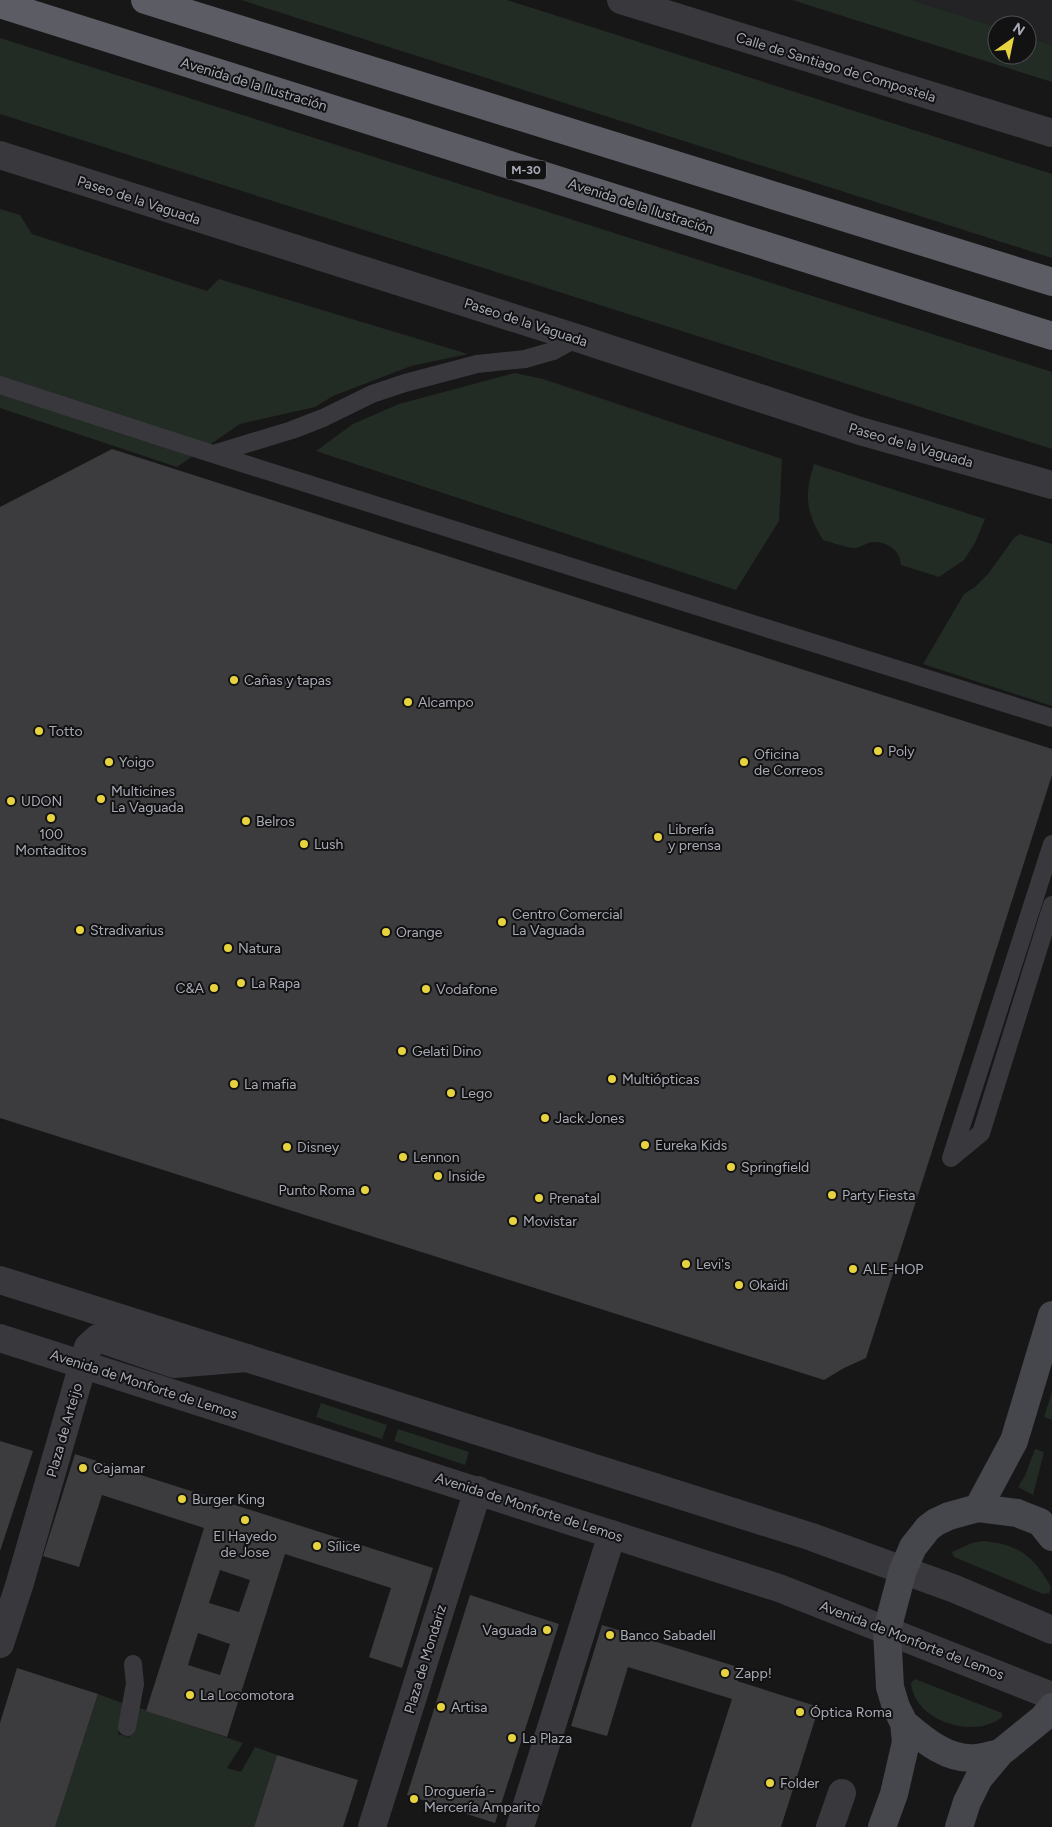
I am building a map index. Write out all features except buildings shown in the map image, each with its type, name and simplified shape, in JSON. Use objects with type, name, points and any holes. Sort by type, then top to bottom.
[{"type":"highway","points":[[145,0],[1052,282]]},
{"type":"highway","name":"Avenida de la Ilustración","points":[[0,4],[1052,336]]},
{"type":"main road","points":[[978,1508],[1014,1441],[1052,1315]]},
{"type":"main road","points":[[882,1827],[894,1794],[903,1762],[906,1742],[904,1723],[896,1707],[890,1687],[887,1630],[903,1570],[913,1547],[928,1528],[950,1516],[978,1508],[1017,1513],[1040,1522],[1052,1537]]},
{"type":"main road","points":[[958,1827],[967,1802],[979,1778],[1000,1753],[1043,1718],[1052,1707]]},
{"type":"main road","points":[[904,1723],[924,1740],[957,1756],[976,1758],[1000,1753]]},
{"type":"street","name":"Calle de Santiago de Compostela","points":[[621,0],[1052,133]]},
{"type":"street","name":"Paseo de la Vaguada","points":[[0,155],[577,338],[860,432],[1052,485]]},
{"type":"street","points":[[0,1280],[812,1538],[903,1570],[1052,1630]]},
{"type":"street","name":"Avenida de Monforte de Lemos","points":[[0,1338],[779,1588],[1052,1696]]},
{"type":"street","name":"Plaza de Arteijo","points":[[0,1644],[33,1539],[88,1347],[98,1338],[174,1364],[247,1358]]},
{"type":"street","name":"Plaza de Mondariz","points":[[372,1827],[478,1490]]},
{"type":"street","points":[[520,1827],[612,1534]]},
{"type":"street","points":[[830,1827],[842,1793]]},
{"type":"lane","points":[[213,454],[292,430],[372,394],[405,383],[477,364],[525,359],[553,351],[577,338]]},
{"type":"lane","points":[[0,385],[213,454],[1052,718]]},
{"type":"lane","points":[[1052,844],[951,1158],[980,1132],[1052,906]]},
{"type":"lane","points":[[127,1727],[135,1684],[133,1664]]},
{"type":"shaded area","points":[[241,0],[507,0],[1052,174],[1052,258]]},
{"type":"shaded area","points":[[792,0],[912,0],[987,24],[987,62]]},
{"type":"shaded area","points":[[912,0],[1052,0],[1052,45],[1037,40],[1037,15],[987,15],[987,24]]},
{"type":"shaded area","points":[[0,38],[1052,372],[1052,449],[0,114]]},
{"type":"shaded area","points":[[1037,40],[1052,45],[1052,82],[998,65],[1037,65]]},
{"type":"shaded area","points":[[0,209],[20,215],[32,234],[207,291],[219,279],[468,354],[411,366],[333,396],[315,407],[240,424],[177,467],[0,408]]},
{"type":"shaded area","points":[[515,373],[543,379],[782,459],[779,521],[736,590],[316,451],[353,424],[399,404]]},
{"type":"shaded area","points":[[814,464],[985,519],[975,543],[964,560],[939,577],[901,565],[896,551],[884,543],[871,542],[854,548],[823,540],[813,521],[808,504],[809,485]]},
{"type":"shaded area","points":[[1020,534],[1052,544],[1052,706],[923,664],[964,594],[975,587],[988,574],[1014,538]]},
{"type":"shaded area","points":[[1052,1392],[1052,1420],[1044,1417]]},
{"type":"shaded area","points":[[321,1403],[387,1425],[382,1439],[316,1417]]},
{"type":"shaded area","points":[[398,1429],[469,1452],[465,1465],[394,1441]]},
{"type":"shaded area","points":[[1035,1449],[1044,1452],[1033,1495],[1018,1487],[1025,1476]]},
{"type":"shaded area","points":[[984,1541],[1007,1545],[1031,1559],[1051,1587],[1049,1593],[1043,1594],[954,1557],[952,1552],[972,1543]]},
{"type":"shaded area","points":[[915,1679],[1002,1713],[1002,1717],[990,1724],[976,1727],[947,1723],[934,1717],[923,1708],[915,1696],[911,1683]]},
{"type":"shaded area","points":[[98,1694],[125,1704],[118,1734],[129,1737],[137,1707],[243,1743],[227,1768],[241,1772],[255,1747],[277,1755],[254,1827],[55,1827]]},
{"type":"place","name":"Cañas y tapas","points":[[234,680]]},
{"type":"place","name":"Alcampo","points":[[408,702]]},
{"type":"place","name":"Totto","points":[[39,731]]},
{"type":"place","name":"Poly","points":[[878,751]]},
{"type":"place","name":"Yoigo","points":[[109,762]]},
{"type":"place","name":"Oficina de Correos","points":[[744,762]]},
{"type":"place","name":"Multicines La Vaguada","points":[[101,799]]},
{"type":"place","name":"UDON","points":[[11,801]]},
{"type":"place","name":"100 Montaditos","points":[[51,818]]},
{"type":"place","name":"Belros","points":[[246,821]]},
{"type":"place","name":"Librería y prensa","points":[[658,837]]},
{"type":"place","name":"Lush","points":[[304,844]]},
{"type":"place","name":"Centro Comercial La Vaguada","points":[[502,922]]},
{"type":"place","name":"Stradivarius","points":[[80,930]]},
{"type":"place","name":"Orange","points":[[386,932]]},
{"type":"place","name":"Natura","points":[[228,948]]},
{"type":"place","name":"La Rapa","points":[[241,983]]},
{"type":"place","name":"C&A","points":[[214,988]]},
{"type":"place","name":"Vodafone","points":[[426,989]]},
{"type":"place","name":"Gelati Dino","points":[[402,1051]]},
{"type":"place","name":"Multiópticas","points":[[612,1079]]},
{"type":"place","name":"La mafia","points":[[234,1084]]},
{"type":"place","name":"Lego","points":[[451,1093]]},
{"type":"place","name":"Jack Jones","points":[[545,1118]]},
{"type":"place","name":"Eureka Kids","points":[[645,1145]]},
{"type":"place","name":"Disney","points":[[287,1147]]},
{"type":"place","name":"Lennon","points":[[403,1157]]},
{"type":"place","name":"Springfield","points":[[731,1167]]},
{"type":"place","name":"Inside","points":[[438,1176]]},
{"type":"place","name":"Punto Roma","points":[[365,1190]]},
{"type":"place","name":"Party Fiesta","points":[[832,1195]]},
{"type":"place","name":"Prenatal","points":[[539,1198]]},
{"type":"place","name":"Movistar","points":[[513,1221]]},
{"type":"place","name":"Levi's","points":[[686,1264]]},
{"type":"place","name":"ALE-HOP","points":[[853,1269]]},
{"type":"place","name":"Okaïdi","points":[[739,1285]]},
{"type":"place","name":"Cajamar","points":[[83,1468]]},
{"type":"place","name":"Burger King","points":[[182,1499]]},
{"type":"place","name":"El Hayedo de Jose","points":[[245,1520]]},
{"type":"place","name":"Sílice","points":[[317,1546]]},
{"type":"place","name":"Vaguada","points":[[547,1630]]},
{"type":"place","name":"Banco Sabadell","points":[[610,1635]]},
{"type":"place","name":"Zapp!","points":[[725,1673]]},
{"type":"place","name":"La Locomotora","points":[[190,1695]]},
{"type":"place","name":"Artisa","points":[[441,1707]]},
{"type":"place","name":"Óptica Roma","points":[[800,1712]]},
{"type":"place","name":"La Plaza","points":[[512,1738]]},
{"type":"place","name":"Folder","points":[[770,1783]]},
{"type":"place","name":"Droguería - Mercería Amparito","points":[[414,1799]]}]
